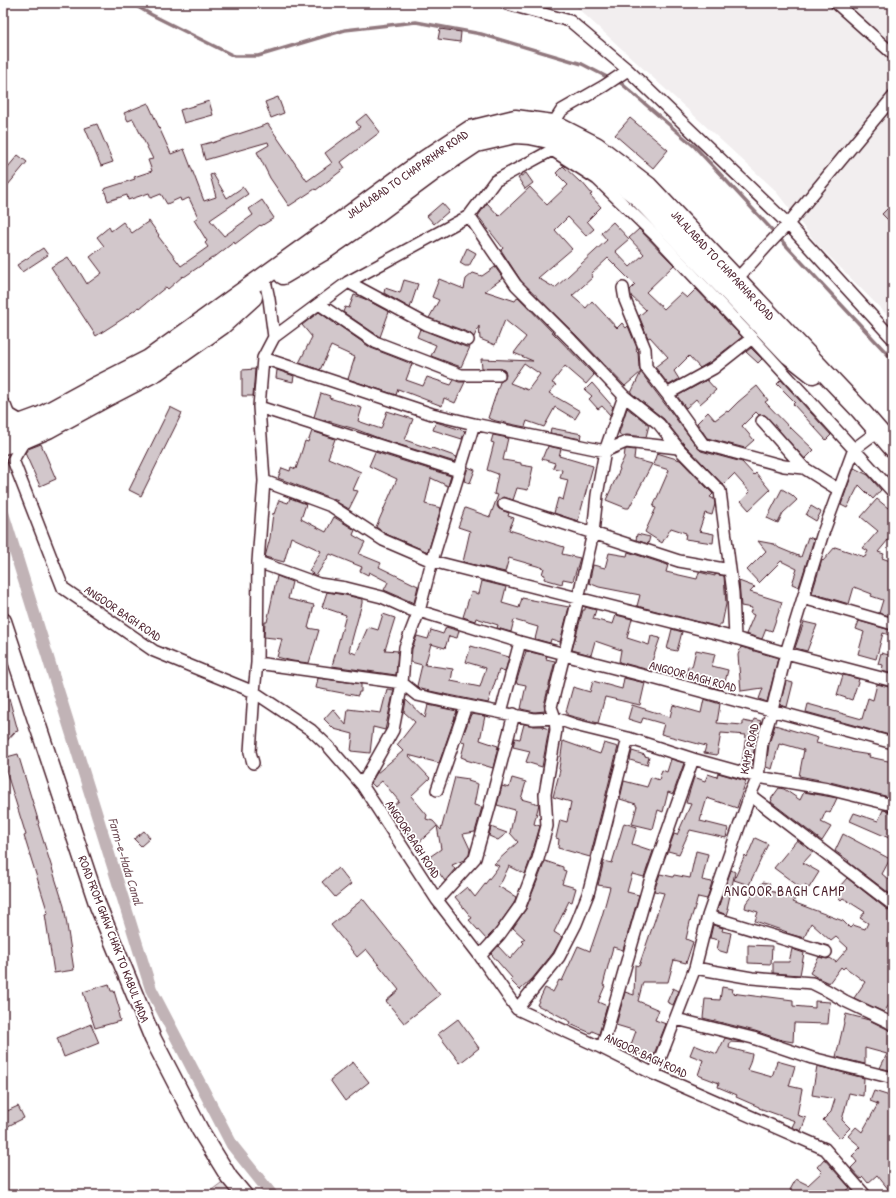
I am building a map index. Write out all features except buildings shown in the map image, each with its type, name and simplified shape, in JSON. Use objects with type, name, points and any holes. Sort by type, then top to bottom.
[{"type":"main road","name":"JALALABAD TO CHAPARHAR ROAD","points":[[44,422],[98,385],[149,359],[426,158],[470,130],[514,119],[553,124],[596,146],[648,186],[860,410],[893,448]]},
{"type":"main road","name":"JALALABAD TO CHAPARHAR ROAD","points":[[44,422],[105,398],[157,371],[221,326],[266,285],[322,252],[434,171],[476,143],[515,134],[548,139],[588,158],[638,196],[789,355],[860,410]]},
{"type":"main road","points":[[13,434],[44,422]]},
{"type":"street","points":[[836,3],[893,54]]},
{"type":"street","points":[[507,4],[570,21],[628,70],[788,224],[893,339]]},
{"type":"street","points":[[553,124],[562,110],[604,86],[628,70]]},
{"type":"street","points":[[736,280],[788,224],[893,97]]},
{"type":"street","points":[[253,763],[250,752],[257,663],[258,562],[264,481],[259,407],[263,358],[274,337],[348,282],[469,216],[495,181],[552,150],[597,179],[655,235],[893,492]]},
{"type":"street","points":[[469,216],[516,285],[624,396],[659,424],[678,448],[720,491],[733,593],[734,638]]},
{"type":"street","points":[[348,282],[426,324],[468,340]]},
{"type":"street","points":[[266,285],[274,337]]},
{"type":"street","points":[[623,288],[625,300],[646,349],[646,367],[703,444],[784,466],[804,468]]},
{"type":"street","points":[[319,304],[375,342],[461,375],[499,375]]},
{"type":"street","points":[[667,394],[714,368],[752,338]]},
{"type":"street","points":[[263,358],[432,414],[474,424],[605,451],[626,442],[678,448]]},
{"type":"street","points":[[480,956],[500,934],[520,906],[538,859],[547,826],[545,794],[556,730],[555,718],[551,707],[593,533],[597,495],[605,451],[624,396]]},
{"type":"street","points":[[3,407],[13,434]]},
{"type":"street","points":[[259,407],[459,471]]},
{"type":"street","points":[[762,421],[804,468],[839,490]]},
{"type":"street","points":[[362,785],[393,730],[402,683],[405,647],[419,611],[432,561],[474,424]]},
{"type":"street","points":[[854,449],[878,431]]},
{"type":"street","name":"ANGOOR BAGH ROAD","points":[[13,434],[13,460],[63,588],[154,651],[254,692],[310,730],[328,746],[362,785],[437,900],[480,956],[517,1009],[602,1048],[654,1074],[825,1149],[865,1195]]},
{"type":"street","name":"KAMP ROAD","points":[[654,1074],[695,968],[708,916],[750,795],[758,777],[762,743],[786,653],[822,536],[854,449]]},
{"type":"street","points":[[264,481],[331,506],[383,540],[432,561],[658,618],[893,682]]},
{"type":"street","points":[[504,504],[679,561],[730,570]]},
{"type":"street","name":"ANGOOR BAGH ROAD","points":[[258,562],[319,584],[346,588],[382,597],[411,610],[419,611],[564,655],[893,743]]},
{"type":"street","points":[[803,598],[893,624]]},
{"type":"street","name":"ROAD FROM GHAW CHAK TO KABUL HADA","points":[[3,621],[98,906],[152,1039],[200,1130],[228,1177],[244,1195]]},
{"type":"street","points":[[501,712],[520,642]]},
{"type":"street","points":[[257,663],[402,683],[417,695],[466,706],[534,718],[555,718],[758,777],[828,789],[893,805]]},
{"type":"street","points":[[437,790],[466,706]]},
{"type":"street","points":[[437,900],[475,858],[514,714]]},
{"type":"street","points":[[517,1009],[559,957],[576,924],[588,894],[628,738]]},
{"type":"street","points":[[602,1048],[650,881],[693,759]]},
{"type":"street","points":[[750,795],[893,905]]},
{"type":"street","points":[[708,916],[826,952]]},
{"type":"street","points":[[695,968],[752,978],[812,983],[893,1025]]},
{"type":"street","points":[[676,1019],[753,1038],[812,1058],[893,1078]]},
{"type":"shaded area","points":[[572,3],[893,3],[893,321],[816,243],[774,189]]},
{"type":"shaded area","points":[[225,1180],[238,1195],[205,1195]]},
{"type":"waterway","points":[[131,3],[234,56],[258,56],[345,30],[416,22],[481,34],[582,64],[607,77]]},
{"type":"waterway","points":[[619,82],[695,147],[773,231]]},
{"type":"waterway","points":[[781,240],[893,360]]},
{"type":"waterway","name":"Farm-e-Hada Canal","points":[[3,513],[151,989],[232,1145],[272,1195]]},
{"type":"district","name":"ANGOOR BAGH CAMP","points":[[785,890]]}]
